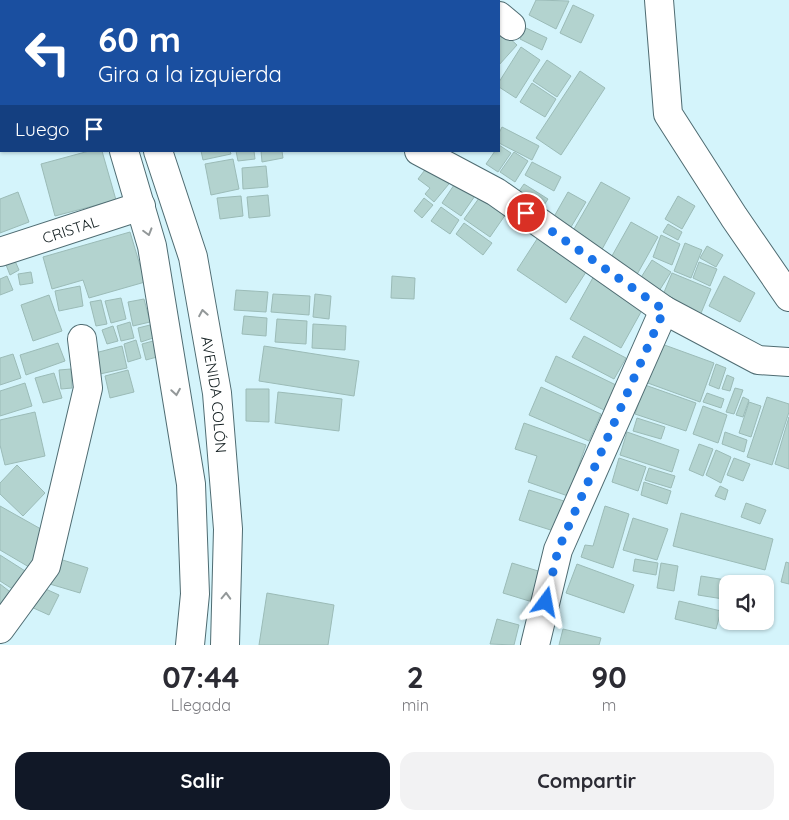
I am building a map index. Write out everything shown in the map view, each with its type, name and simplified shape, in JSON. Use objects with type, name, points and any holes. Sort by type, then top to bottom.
[{"type":"street","points":[[659,0],[668,114],[734,217],[789,297]]},
{"type":"street","points":[[124,152],[152,246],[191,484],[195,594],[190,645]]},
{"type":"street","name":"AVENIDA COLÓN","points":[[158,152],[193,257],[217,393],[228,529],[225,645]]},
{"type":"street","points":[[421,152],[496,192],[664,310],[758,360],[789,362]]},
{"type":"street","name":"CRISTAL","points":[[0,252],[141,206]]},
{"type":"street","points":[[535,645],[558,550],[664,310]]},
{"type":"street","points":[[0,629],[46,566],[88,388],[82,339]]},
{"type":"building","points":[[536,0],[569,1],[556,29],[529,15]]},
{"type":"building","points":[[573,5],[594,15],[581,43],[560,33]]},
{"type":"building","points":[[526,28],[547,38],[542,50],[520,39]]},
{"type":"building","points":[[500,30],[517,45],[500,64]]},
{"type":"building","points":[[521,47],[540,60],[516,98],[500,88],[500,80]]},
{"type":"building","points":[[547,60],[571,76],[557,97],[533,81]]},
{"type":"building","points":[[580,71],[605,88],[561,155],[536,138]]},
{"type":"building","points":[[532,83],[556,99],[545,117],[520,102]]},
{"type":"building","points":[[502,127],[539,146],[532,160],[500,144],[500,131]]},
{"type":"building","points":[[500,146],[511,153],[498,172],[486,164],[494,152],[500,152]]},
{"type":"building","points":[[85,152],[102,152],[116,200],[55,216],[41,164]]},
{"type":"building","points":[[201,152],[230,152],[231,154],[203,160]]},
{"type":"building","points":[[236,152],[254,152],[255,159],[238,161]]},
{"type":"building","points":[[261,152],[282,152],[283,158],[262,162]]},
{"type":"building","points":[[514,152],[528,161],[515,182],[500,172]]},
{"type":"building","points":[[233,159],[239,189],[211,195],[205,164]]},
{"type":"building","points":[[431,162],[453,179],[434,202],[425,194],[430,188],[418,179]]},
{"type":"building","points":[[532,162],[561,177],[554,191],[525,175]]},
{"type":"building","points":[[266,166],[268,187],[243,189],[242,168]]},
{"type":"building","points":[[458,179],[477,193],[461,216],[442,203]]},
{"type":"building","points":[[601,182],[630,198],[600,253],[570,236]]},
{"type":"building","points":[[524,184],[548,199],[538,214],[514,198]]},
{"type":"building","points":[[18,192],[29,222],[0,233],[0,199]]},
{"type":"building","points":[[568,192],[586,202],[568,232],[551,222]]},
{"type":"building","points":[[482,194],[508,211],[490,237],[464,219]]},
{"type":"building","points":[[268,195],[270,216],[249,218],[247,197]]},
{"type":"building","points":[[241,196],[243,216],[220,219],[217,198]]},
{"type":"building","points":[[678,196],[695,206],[682,229],[665,219]]},
{"type":"building","points":[[424,198],[433,205],[422,218],[414,211]]},
{"type":"building","points":[[441,207],[459,220],[450,234],[431,221]]},
{"type":"building","points":[[631,222],[658,237],[635,278],[608,263]]},
{"type":"building","points":[[464,223],[492,243],[483,255],[456,234]]},
{"type":"building","points":[[668,224],[682,232],[678,240],[663,232]]},
{"type":"building","points":[[130,232],[145,282],[89,298],[83,280],[52,289],[43,257]]},
{"type":"building","points":[[661,235],[680,244],[672,265],[653,257]]},
{"type":"building","points":[[539,236],[588,269],[566,303],[517,270]]},
{"type":"building","points":[[685,243],[702,250],[691,278],[674,271]]},
{"type":"building","points":[[707,246],[723,255],[716,267],[700,258]]},
{"type":"building","points":[[12,254],[19,270],[10,275],[3,257]]},
{"type":"building","points":[[652,260],[671,272],[654,299],[635,287]]},
{"type":"building","points":[[699,262],[717,269],[710,286],[693,278]]},
{"type":"building","points":[[31,272],[33,283],[20,285],[18,274]]},
{"type":"building","points":[[672,273],[711,289],[699,318],[660,302]]},
{"type":"building","points":[[595,274],[646,303],[621,348],[570,319]]},
{"type":"building","points":[[7,276],[13,290],[0,295],[0,279]]},
{"type":"building","points":[[392,276],[415,278],[414,299],[391,298]]},
{"type":"building","points":[[724,276],[755,293],[740,322],[709,306]]},
{"type":"building","points":[[80,286],[83,306],[59,311],[55,291]]},
{"type":"building","points":[[236,290],[268,292],[266,312],[234,310]]},
{"type":"building","points":[[273,294],[310,296],[309,315],[271,312]]},
{"type":"building","points":[[315,294],[331,296],[329,319],[313,317]]},
{"type":"building","points":[[49,295],[62,331],[33,341],[21,305]]},
{"type":"building","points":[[121,298],[126,319],[111,323],[105,301]]},
{"type":"building","points":[[144,299],[150,322],[133,326],[128,302]]},
{"type":"building","points":[[101,300],[107,324],[96,326],[90,302]]},
{"type":"building","points":[[244,316],[267,318],[266,336],[242,334]]},
{"type":"building","points":[[277,319],[307,321],[306,344],[275,342]]},
{"type":"building","points":[[130,322],[134,338],[121,341],[117,326]]},
{"type":"building","points":[[313,324],[346,326],[345,350],[312,348]]},
{"type":"building","points":[[150,325],[153,338],[141,342],[138,328]]},
{"type":"building","points":[[113,326],[118,341],[107,344],[102,330]]},
{"type":"building","points":[[584,336],[626,358],[614,379],[572,357]]},
{"type":"building","points":[[136,340],[141,358],[128,362],[124,344]]},
{"type":"building","points":[[153,341],[157,357],[146,360],[142,344]]},
{"type":"building","points":[[58,343],[65,361],[26,375],[20,355]]},
{"type":"building","points":[[659,343],[714,363],[700,402],[645,382]]},
{"type":"building","points":[[122,346],[127,368],[100,374],[95,353]]},
{"type":"building","points":[[264,346],[359,361],[354,396],[259,381]]},
{"type":"building","points":[[13,354],[21,378],[0,385],[0,358]]},
{"type":"building","points":[[556,356],[616,385],[604,410],[545,381]]},
{"type":"building","points":[[716,364],[726,368],[719,389],[709,385]]},
{"type":"building","points":[[71,369],[72,388],[61,389],[59,370]]},
{"type":"building","points":[[128,370],[134,392],[110,398],[105,376]]},
{"type":"building","points":[[54,373],[62,398],[43,403],[35,378]]},
{"type":"building","points":[[727,375],[734,378],[730,391],[722,389]]},
{"type":"building","points":[[25,383],[32,406],[0,416],[0,391]]},
{"type":"building","points":[[645,385],[696,403],[686,431],[635,414]]},
{"type":"building","points":[[541,387],[601,414],[589,441],[529,415]]},
{"type":"building","points":[[735,388],[743,390],[734,414],[726,412]]},
{"type":"building","points":[[246,389],[269,389],[269,422],[246,421]]},
{"type":"building","points":[[278,392],[342,399],[339,431],[275,423]]},
{"type":"building","points":[[707,393],[724,399],[721,408],[703,402]]},
{"type":"building","points":[[743,397],[749,400],[743,417],[736,415]]},
{"type":"building","points":[[767,397],[789,404],[789,412],[772,465],[747,457]]},
{"type":"building","points":[[749,402],[761,406],[751,437],[739,433]]},
{"type":"building","points":[[703,406],[727,415],[718,443],[693,434]]},
{"type":"building","points":[[35,412],[45,456],[5,465],[0,445],[0,420]]},
{"type":"building","points":[[789,417],[789,469],[775,464]]},
{"type":"building","points":[[637,418],[665,427],[661,439],[633,431]]},
{"type":"building","points":[[524,423],[586,445],[568,496],[528,482],[537,456],[515,449]]},
{"type":"building","points":[[627,432],[679,450],[672,472],[620,455]]},
{"type":"building","points":[[725,432],[747,440],[744,452],[722,444]]},
{"type":"building","points":[[699,444],[713,449],[703,476],[689,470]]},
{"type":"building","points":[[716,450],[731,457],[721,483],[706,475]]},
{"type":"building","points":[[619,458],[646,467],[638,491],[612,482]]},
{"type":"building","points":[[734,458],[750,464],[743,481],[727,475]]},
{"type":"building","points":[[17,465],[45,493],[23,516],[0,494],[0,483]]},
{"type":"building","points":[[649,468],[675,476],[671,488],[645,480]]},
{"type":"building","points":[[644,482],[671,491],[667,504],[641,495]]},
{"type":"building","points":[[720,486],[728,490],[725,500],[715,496]]},
{"type":"building","points":[[529,490],[567,502],[557,532],[519,520]]},
{"type":"building","points":[[746,503],[766,510],[760,524],[741,517]]},
{"type":"building","points":[[0,506],[48,533],[29,567],[0,550]]},
{"type":"building","points":[[605,506],[629,514],[613,568],[581,557],[585,545],[593,546]]},
{"type":"building","points":[[681,513],[773,539],[765,570],[673,546]]},
{"type":"building","points":[[633,518],[668,529],[657,560],[623,550]]},
{"type":"building","points":[[0,555],[33,576],[22,595],[0,581]]},
{"type":"building","points":[[50,556],[88,568],[80,593],[43,582]]},
{"type":"building","points":[[635,559],[658,563],[656,575],[633,571]]},
{"type":"building","points":[[786,562],[789,563],[789,584],[781,582]]},
{"type":"building","points":[[512,563],[548,574],[539,604],[503,593]]},
{"type":"building","points":[[661,563],[678,566],[674,591],[657,588]]},
{"type":"building","points":[[577,564],[634,585],[624,613],[566,593]]},
{"type":"building","points":[[701,576],[719,579],[719,598],[698,595]]},
{"type":"building","points":[[0,584],[18,598],[0,612]]},
{"type":"building","points":[[39,586],[59,595],[49,615],[29,606]]},
{"type":"building","points":[[267,593],[334,605],[328,645],[259,645]]},
{"type":"building","points":[[679,601],[719,611],[716,629],[675,619]]},
{"type":"building","points":[[497,619],[519,625],[514,645],[490,644]]},
{"type":"building","points":[[563,629],[601,638],[599,645],[559,645]]},
{"type":"route","points":[[526,213],[664,310],[558,550],[546,602]]}]
